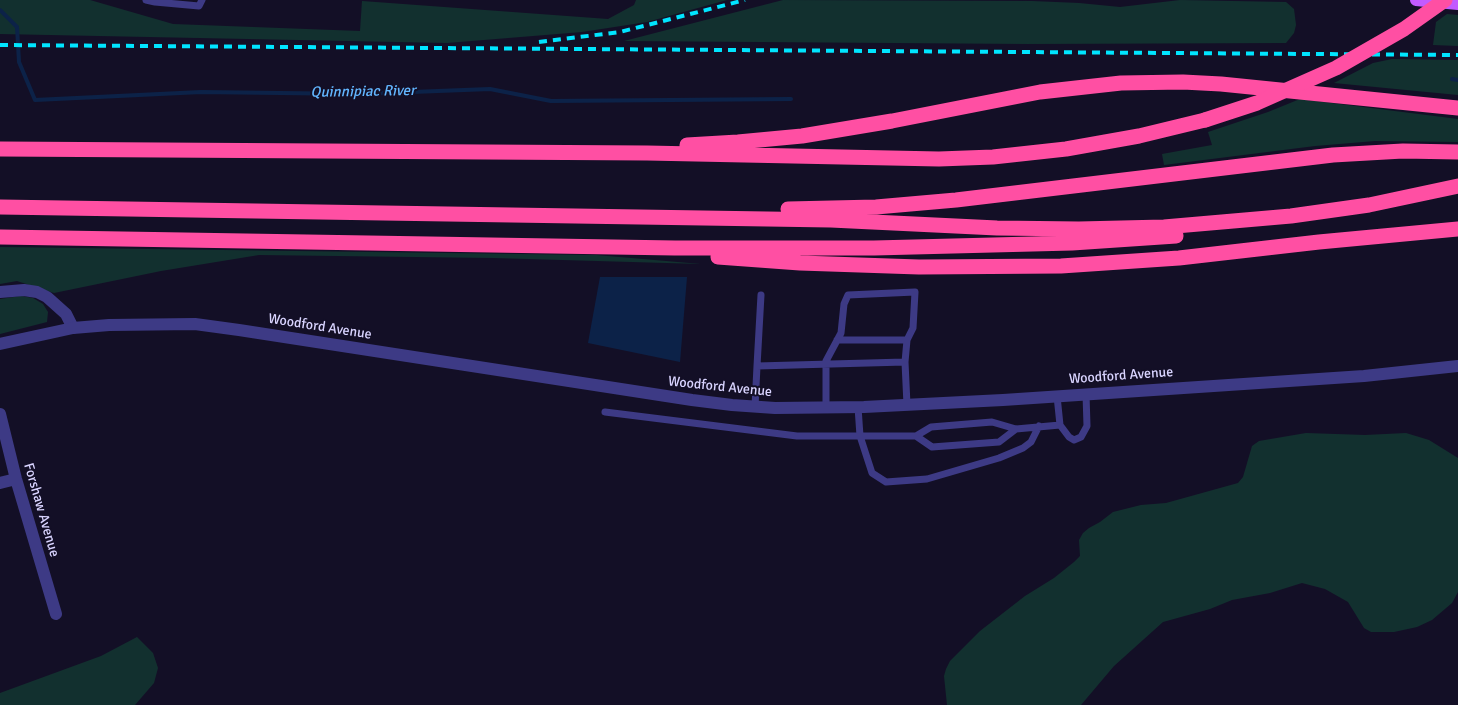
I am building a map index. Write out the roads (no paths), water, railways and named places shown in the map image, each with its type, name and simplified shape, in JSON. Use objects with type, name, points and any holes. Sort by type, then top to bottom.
[{"type":"highway","points":[[0,149],[583,153],[904,159],[986,157],[1033,153],[1104,143],[1172,129],[1264,100],[1336,68],[1404,30],[1445,0]]},
{"type":"highway","points":[[583,153],[622,148],[738,142],[802,136],[892,122],[1040,92],[1121,83],[1175,82],[1221,84],[1458,108]]},
{"type":"highway","points":[[627,217],[681,212],[876,207],[976,198],[1333,155],[1403,151],[1458,152]]},
{"type":"highway","points":[[0,207],[856,221],[1041,229],[1164,227],[1264,219],[1369,205],[1458,186]]},
{"type":"highway","points":[[0,237],[632,247],[874,248],[1072,243],[1182,235],[1229,228],[1264,219]]},
{"type":"highway","points":[[632,247],[718,257],[809,263],[919,268],[1022,267],[1180,258],[1458,229]]},
{"type":"main road","points":[[1416,0],[1458,4]]},
{"type":"street","points":[[0,292],[24,290],[37,292],[47,297],[66,314],[73,328]]},
{"type":"street","name":"Woodford Avenue","points":[[0,344],[73,328],[109,324],[148,323],[213,326],[692,400],[755,407],[826,408],[907,405],[1364,376],[1458,366]]},
{"type":"street","name":"Forshaw Avenue","points":[[0,414],[16,479],[56,614]]},
{"type":"street","points":[[0,483],[16,479]]},
{"type":"lane","points":[[146,0],[199,6],[202,0]]},
{"type":"lane","points":[[826,408],[826,361],[841,333],[844,304],[848,295],[915,292],[913,328],[907,340],[905,362],[907,405]]},
{"type":"lane","points":[[755,407],[762,295]]},
{"type":"lane","points":[[837,340],[907,340]]},
{"type":"lane","points":[[757,366],[826,366],[905,362]]},
{"type":"lane","points":[[1057,396],[1060,425],[1068,438],[1074,440],[1081,437],[1087,426],[1086,394]]},
{"type":"lane","points":[[858,407],[860,436],[872,472],[886,482],[928,480],[999,458],[1023,448],[1031,442],[1039,426]]},
{"type":"lane","points":[[605,412],[797,436],[916,436],[931,426],[992,422],[1016,429],[1060,425]]},
{"type":"lane","points":[[916,436],[932,447],[999,442],[1016,429]]},
{"type":"water","points":[[600,277],[687,277],[680,362],[588,343]]},
{"type":"waterway","name":"Quinnipiac River","points":[[0,10],[17,27],[19,62],[35,100],[201,92],[360,94],[490,89],[551,101],[791,99]]},
{"type":"waterway","name":"Quinnipiac River","points":[[1452,79],[1458,80]]},
{"type":"railway","points":[[539,42],[620,32],[745,0]]},
{"type":"railway","points":[[0,45],[1458,55]]}]
